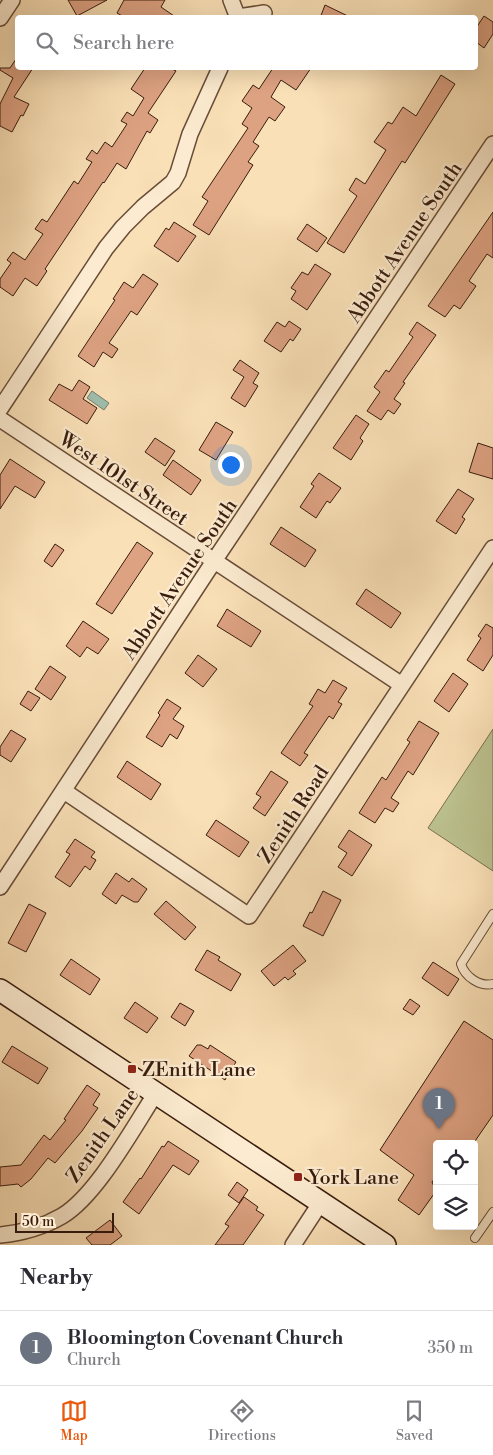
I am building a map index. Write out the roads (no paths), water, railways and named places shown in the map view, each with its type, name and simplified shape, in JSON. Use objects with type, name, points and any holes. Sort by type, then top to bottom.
[{"type":"street","points":[[0,18],[12,0]]},
{"type":"street","points":[[230,0],[237,15]]},
{"type":"street","points":[[251,15],[264,13]]},
{"type":"street","points":[[0,409],[106,248],[143,207],[173,182],[182,163],[193,126],[219,70]]},
{"type":"street","name":"Abbott Avenue South","points":[[0,887],[214,561],[493,144]]},
{"type":"street","name":"West 101st Street","points":[[0,419],[402,685]]},
{"type":"street","name":"Zenith Road","points":[[64,791],[250,916],[493,548]]},
{"type":"street","points":[[0,990],[385,1245]]},
{"type":"street","name":"Zenith Lane","points":[[0,1234],[15,1234],[41,1226],[64,1215],[83,1198],[101,1177],[156,1093]]},
{"type":"street","points":[[293,1245],[321,1202]]},
{"type":"lane","points":[[493,914],[461,964],[463,971],[472,979],[487,985],[493,984]]},
{"type":"lane","points":[[475,1238],[493,1212]]},
{"type":"place","name":"ZEnith Lane","points":[[132,1069]]},
{"type":"place","name":"Bloomington Covenant Church","points":[[439,1129]]},
{"type":"place","name":"York Lane","points":[[298,1177]]}]
